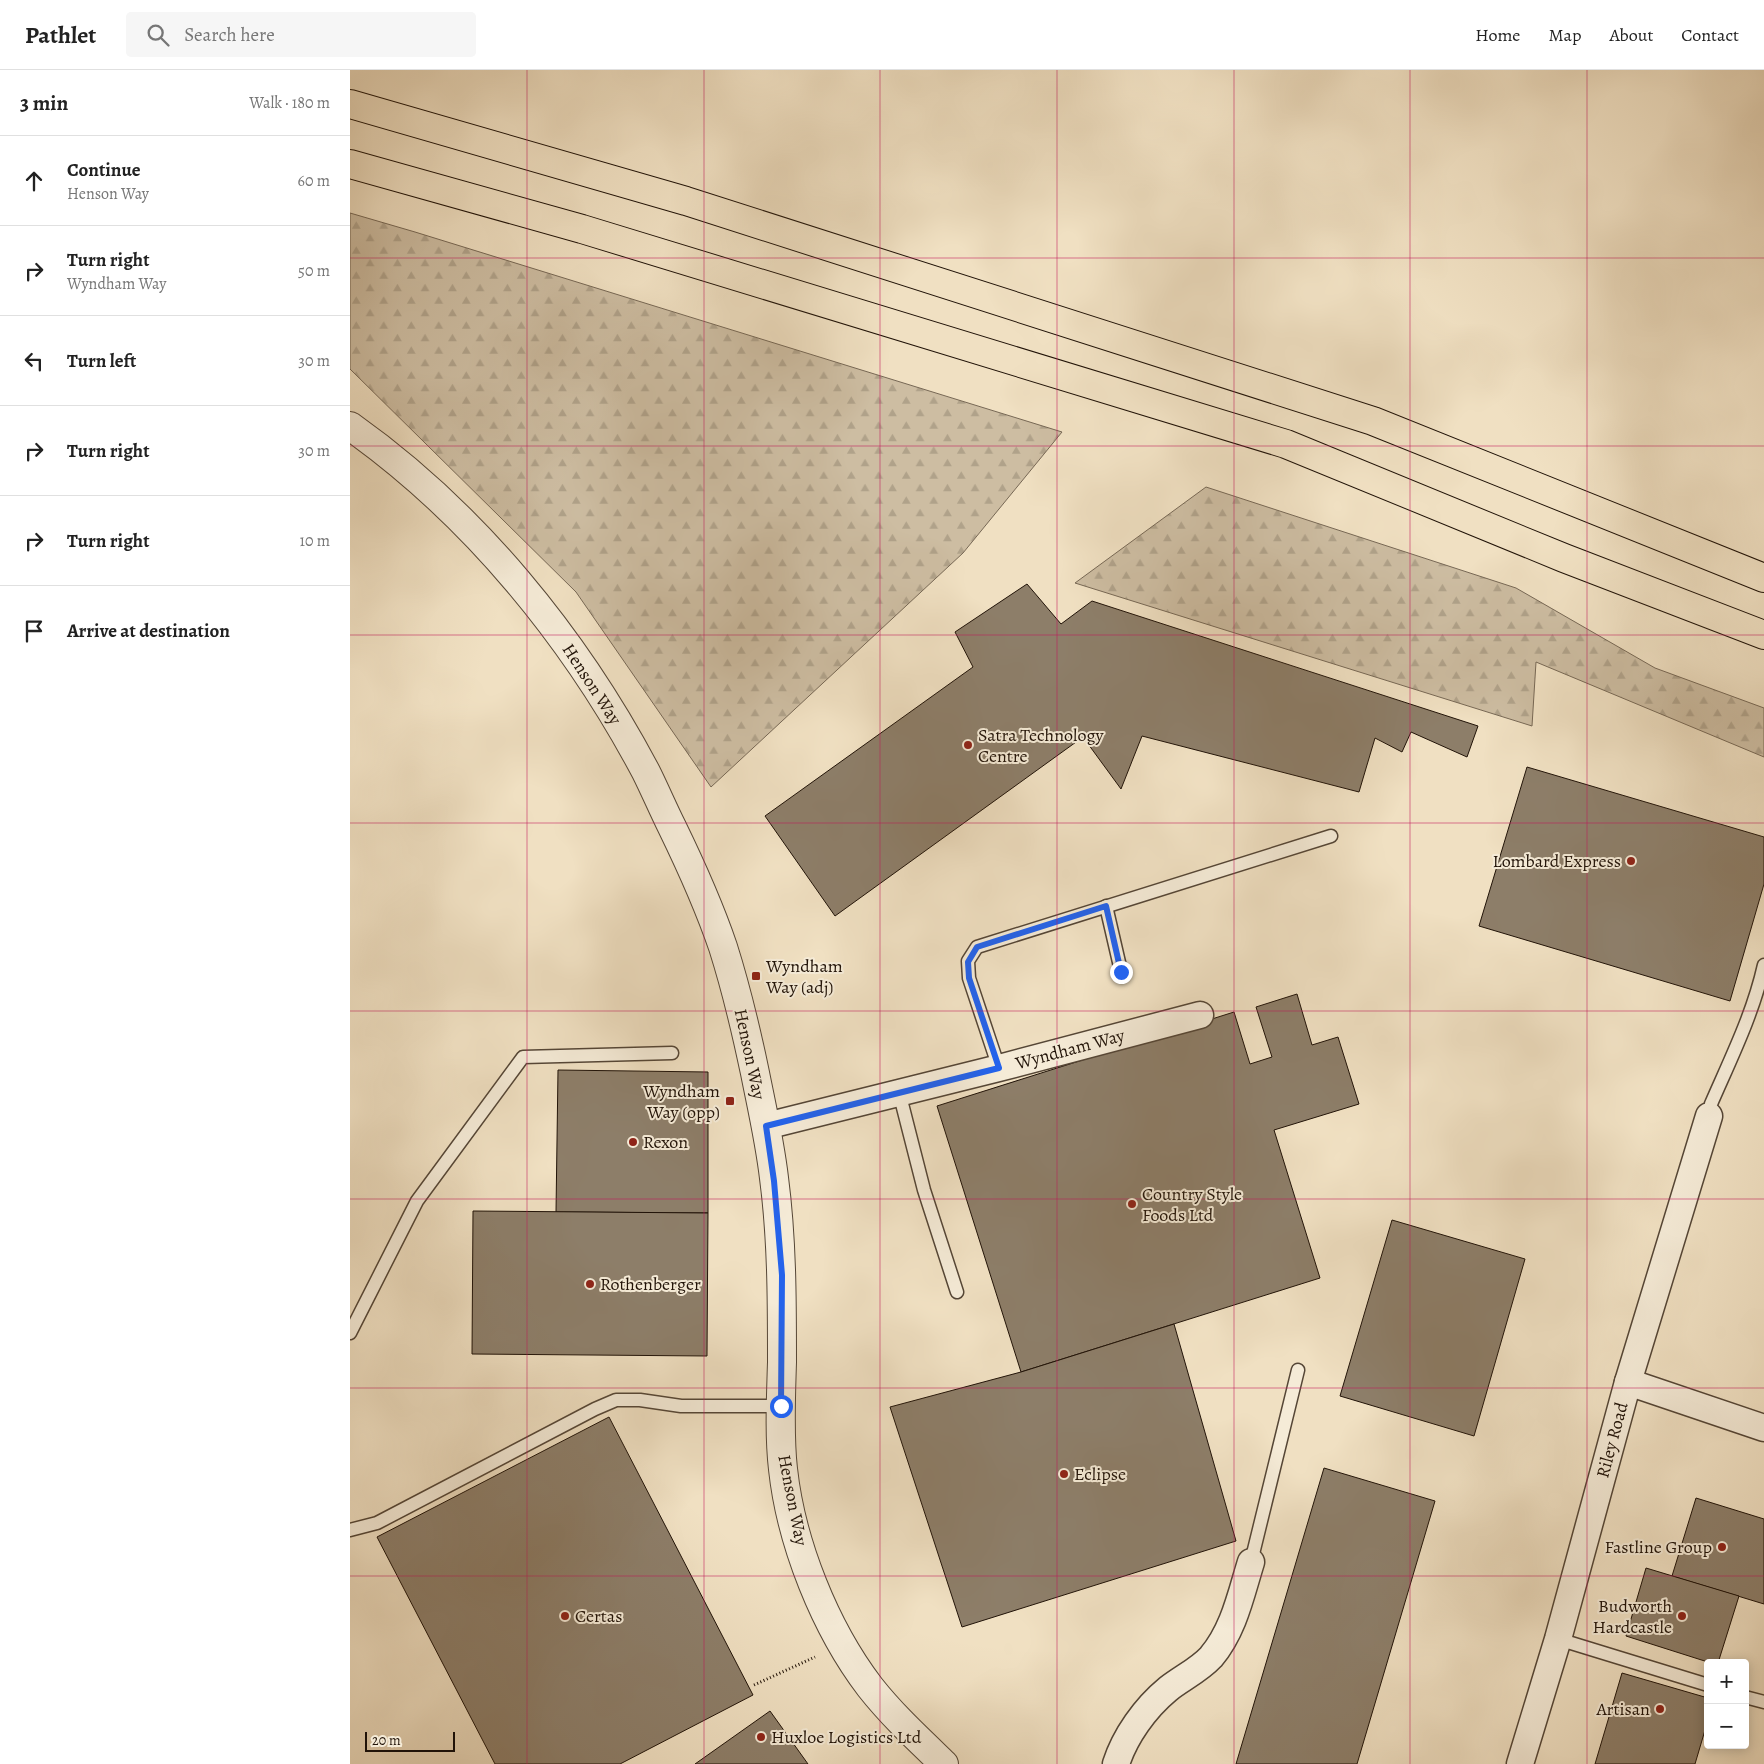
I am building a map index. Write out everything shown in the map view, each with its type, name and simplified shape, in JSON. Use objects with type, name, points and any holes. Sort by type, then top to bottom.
[{"type":"highway","points":[[350,104],[686,201],[1374,421],[1764,578]]},
{"type":"highway","points":[[350,164],[582,229],[1286,444],[1564,558],[1764,635]]},
{"type":"street","name":"Henson Way","points":[[350,426],[418,479],[494,554],[553,624],[605,702],[654,789],[690,866],[722,945],[743,1014],[766,1126],[774,1181],[782,1275],[781,1406],[783,1468],[795,1532],[811,1579],[836,1634],[869,1686],[904,1726],[944,1764]]},
{"type":"street","name":"Wyndham Way","points":[[766,1126],[1200,1016]]},
{"type":"street","name":"Riley Road","points":[[1520,1764],[1558,1639],[1628,1382],[1709,1116]]},
{"type":"street","points":[[1628,1382],[1764,1428]]},
{"type":"street","points":[[1116,1764],[1132,1731],[1146,1712],[1168,1690],[1210,1658],[1222,1642],[1235,1614],[1251,1562]]},
{"type":"lane","points":[[999,1068],[969,978],[968,962],[977,947],[1331,836]]},
{"type":"lane","points":[[1106,906],[1121,972]]},
{"type":"lane","points":[[1709,1116],[1711,1104],[1744,1029],[1757,994],[1764,965]]},
{"type":"lane","points":[[350,1333],[417,1200],[523,1057],[672,1053]]},
{"type":"lane","points":[[899,1092],[924,1190],[957,1292]]},
{"type":"lane","points":[[1251,1562],[1298,1370]]},
{"type":"lane","points":[[350,1530],[377,1523],[594,1409],[616,1400],[640,1400],[681,1406],[781,1406]]},
{"type":"lane","points":[[1558,1639],[1704,1684]]},
{"type":"lane","points":[[1749,1697],[1764,1702]]},
{"type":"path","points":[[754,1685],[815,1657]]},
{"type":"green space","points":[[350,213],[1062,432],[963,553],[711,787],[576,592],[350,369]]},
{"type":"green space","points":[[1206,487],[1516,588],[1655,668],[1764,708],[1764,757],[1536,662],[1532,726],[1075,583]]},
{"type":"building","name":"Satra Technology Centre","points":[[1027,584],[1061,624],[1092,601],[1478,726],[1467,757],[1411,732],[1402,752],[1375,738],[1359,792],[1142,736],[1121,789],[1083,737],[835,916],[765,816],[973,667],[955,632]]},
{"type":"building","name":"Lombard Express","points":[[1527,767],[1764,837],[1764,884],[1730,1001],[1479,926]]},
{"type":"building","name":"Country Style Foods Ltd","points":[[1297,994],[1312,1045],[1338,1037],[1359,1104],[1274,1130],[1320,1278],[1021,1372],[937,1106],[1234,1012],[1250,1064],[1272,1057],[1256,1007]]},
{"type":"building","name":"Rexon","points":[[558,1070],[708,1072],[708,1213],[556,1212]]},
{"type":"building","name":"Rothenberger","points":[[473,1211],[708,1213],[707,1356],[472,1354]]},
{"type":"building","points":[[1392,1220],[1525,1259],[1474,1436],[1340,1396]]},
{"type":"building","name":"Eclipse","points":[[1174,1324],[1236,1541],[962,1627],[890,1407],[1021,1372]]},
{"type":"building","name":"Certas","points":[[609,1417],[753,1695],[620,1764],[495,1764],[377,1537]]},
{"type":"building","points":[[1324,1468],[1435,1501],[1357,1764],[1236,1764]]},
{"type":"building","name":"Fastline Group","points":[[1696,1498],[1764,1519],[1764,1604],[1672,1576]]},
{"type":"building","name":"Budworth Hardcastle","points":[[1646,1568],[1739,1596],[1719,1659],[1704,1659],[1704,1661],[1626,1636]]},
{"type":"building","name":"Artisan","points":[[1622,1673],[1704,1697],[1704,1734],[1695,1764],[1595,1764]]},
{"type":"building","name":"Huxloe Logistics Ltd","points":[[770,1711],[808,1764],[695,1764]]},
{"type":"place","name":"Satra Technology Centre","points":[[968,745]]},
{"type":"place","name":"Lombard Express","points":[[1631,861]]},
{"type":"place","name":"Wyndham Way (adj)","points":[[756,976]]},
{"type":"place","name":"Wyndham Way (opp)","points":[[730,1101]]},
{"type":"place","name":"Rexon","points":[[633,1142]]},
{"type":"place","name":"Country Style Foods Ltd","points":[[1132,1204]]},
{"type":"place","name":"Rothenberger","points":[[590,1284]]},
{"type":"place","name":"Eclipse","points":[[1064,1474]]},
{"type":"place","name":"Fastline Group","points":[[1722,1547]]},
{"type":"place","name":"Certas","points":[[565,1616]]},
{"type":"place","name":"Budworth Hardcastle","points":[[1682,1616]]},
{"type":"place","name":"Artisan","points":[[1660,1709]]},
{"type":"place","name":"Huxloe Logistics Ltd","points":[[761,1737]]},
{"type":"route","points":[[781,1406],[782,1275],[774,1181],[766,1126],[999,1068],[969,978],[968,962],[977,947],[1106,906],[1121,972]]}]
